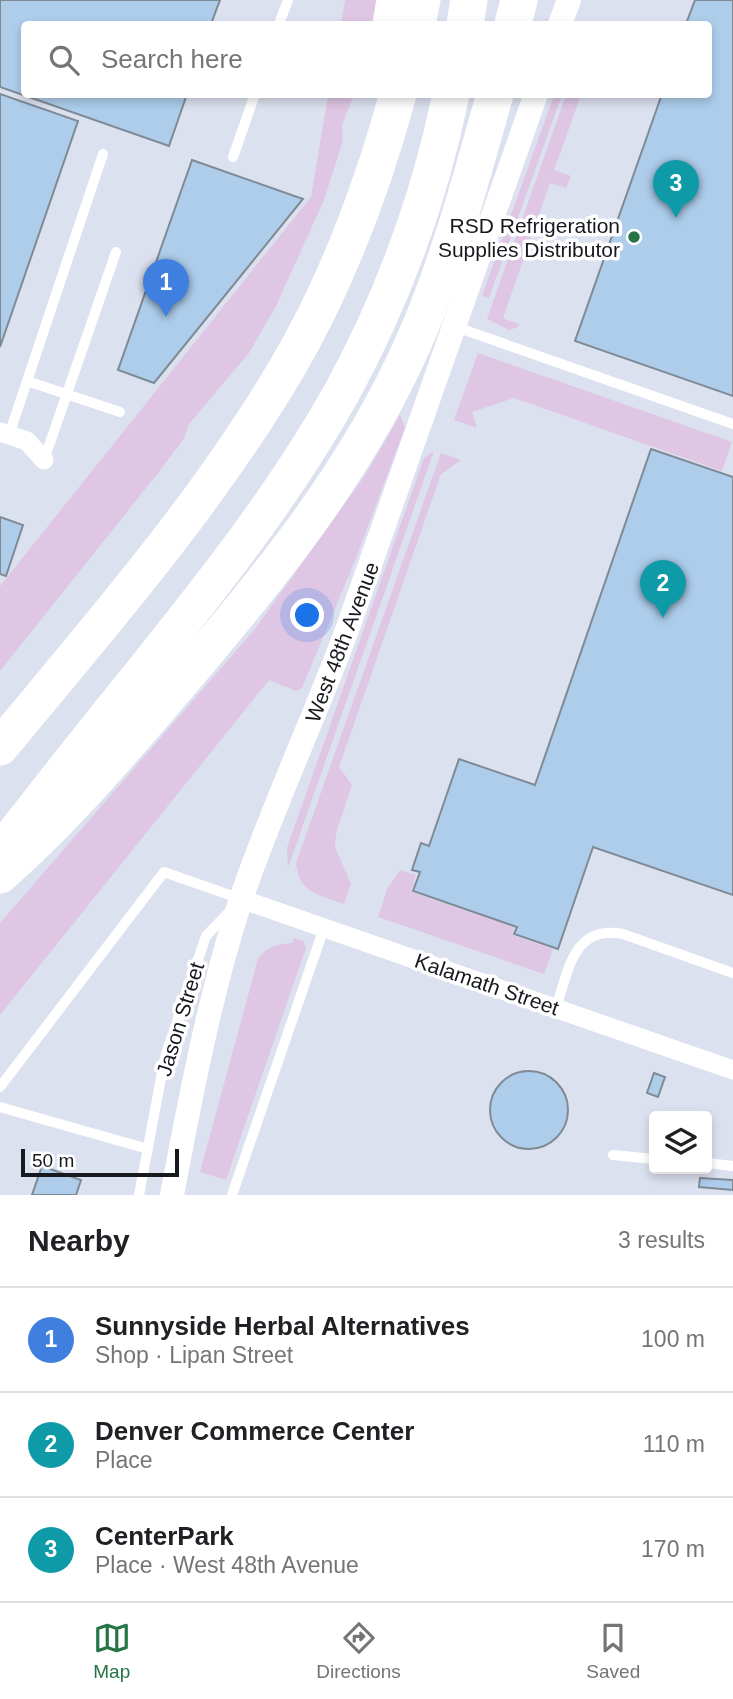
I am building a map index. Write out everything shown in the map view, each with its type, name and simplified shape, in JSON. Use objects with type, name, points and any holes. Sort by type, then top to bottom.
[{"type":"highway","points":[[391,21],[394,0]]},
{"type":"highway","points":[[418,21],[422,0]]},
{"type":"highway","points":[[466,21],[469,0]]},
{"type":"highway","points":[[514,21],[519,0]]},
{"type":"highway","points":[[349,244],[379,98]]},
{"type":"highway","points":[[0,747],[152,562],[242,440],[288,366],[349,244],[388,132],[397,98]]},
{"type":"highway","points":[[0,852],[236,555],[317,435],[365,347],[394,279],[419,211],[450,98]]},
{"type":"highway","points":[[0,875],[42,838],[160,707],[280,562],[345,472],[396,380],[428,306],[473,171],[494,98]]},
{"type":"street","points":[[561,21],[569,0]]},
{"type":"street","name":"West 48th Avenue","points":[[172,1194],[204,1034],[241,899],[258,850],[339,654],[535,98]]},
{"type":"street","points":[[4,433],[27,441],[44,460]]},
{"type":"street","name":"Kalamath Street","points":[[241,899],[733,1070]]},
{"type":"lane","points":[[280,21],[288,0]]},
{"type":"lane","points":[[233,157],[254,98]]},
{"type":"lane","points":[[4,433],[27,381],[103,154]]},
{"type":"lane","points":[[44,460],[116,252]]},
{"type":"lane","points":[[456,327],[733,424]]},
{"type":"lane","points":[[27,381],[120,412]]},
{"type":"lane","points":[[0,1087],[164,872],[241,899]]},
{"type":"lane","name":"Jason Street","points":[[139,1195],[165,1057],[206,936],[241,899]]},
{"type":"lane","points":[[232,1195],[324,928]]},
{"type":"lane","points":[[556,1008],[576,951],[585,940],[596,933],[610,931],[623,934],[733,973]]},
{"type":"lane","points":[[0,1107],[148,1149]]},
{"type":"lane","points":[[613,1155],[649,1159]]},
{"type":"lane","points":[[712,1164],[733,1166]]},
{"type":"shaded area","points":[[345,0],[379,0],[374,21],[342,21]]},
{"type":"shaded area","points":[[328,98],[353,98],[342,125],[343,140],[324,200],[276,306],[249,353],[189,424],[184,438],[162,468],[0,671],[0,586],[311,197]]},
{"type":"shaded area","points":[[553,98],[561,98],[489,298],[482,296]]},
{"type":"shaded area","points":[[565,98],[580,98],[554,170],[571,176],[566,188],[550,183],[503,318],[519,324],[518,327],[509,330],[487,319]]},
{"type":"shaded area","points":[[478,353],[732,442],[722,471],[514,398],[472,412],[477,428],[454,420]]},
{"type":"shaded area","points":[[400,415],[405,428],[356,558],[302,688],[296,691],[269,680],[0,1015],[0,923],[255,629],[366,474]]},
{"type":"shaded area","points":[[434,451],[288,867],[287,848],[424,458]]},
{"type":"shaded area","points":[[441,453],[461,460],[441,474],[339,767],[352,785],[336,833],[335,847],[351,884],[344,904],[312,892],[306,887],[301,881],[296,863]]},
{"type":"shaded area","points":[[400,870],[416,875],[411,892],[514,927],[512,935],[553,949],[544,974],[378,917],[387,889]]},
{"type":"shaded area","points":[[294,938],[304,942],[306,948],[226,1180],[200,1172],[258,959],[268,949],[292,943]]},
{"type":"building","points":[[0,0],[220,0],[212,21],[21,21],[21,94],[0,87]]},
{"type":"building","points":[[695,0],[733,0],[733,396],[575,341],[661,98],[712,98],[712,21],[687,21]]},
{"type":"building","points":[[0,94],[78,121],[0,347]]},
{"type":"building","points":[[32,98],[186,98],[169,146]]},
{"type":"building","points":[[192,160],[303,199],[154,383],[118,370]]},
{"type":"building","points":[[651,449],[733,477],[733,895],[593,847],[558,949],[514,934],[517,927],[413,891],[420,872],[412,870],[421,843],[429,846],[459,759],[535,785]]},
{"type":"building","points":[[0,517],[23,525],[6,576],[0,574]]},
{"type":"building","points":[[529,1071],[544,1074],[561,1088],[568,1110],[565,1125],[551,1142],[529,1149],[514,1146],[497,1132],[490,1110],[493,1095],[507,1078]]},
{"type":"building","points":[[654,1073],[665,1077],[658,1097],[647,1093]]},
{"type":"building","points":[[42,1166],[81,1180],[76,1195],[32,1195]]},
{"type":"building","points":[[700,1178],[733,1180],[733,1190],[699,1187]]},
{"type":"place","name":"CenterPark","points":[[676,218]]},
{"type":"place","name":"RSD Refrigeration Supplies Distributor","points":[[634,237]]},
{"type":"place","name":"Sunnyside Herbal Alternatives","points":[[166,317]]},
{"type":"place","name":"Denver Commerce Center","points":[[663,618]]}]
